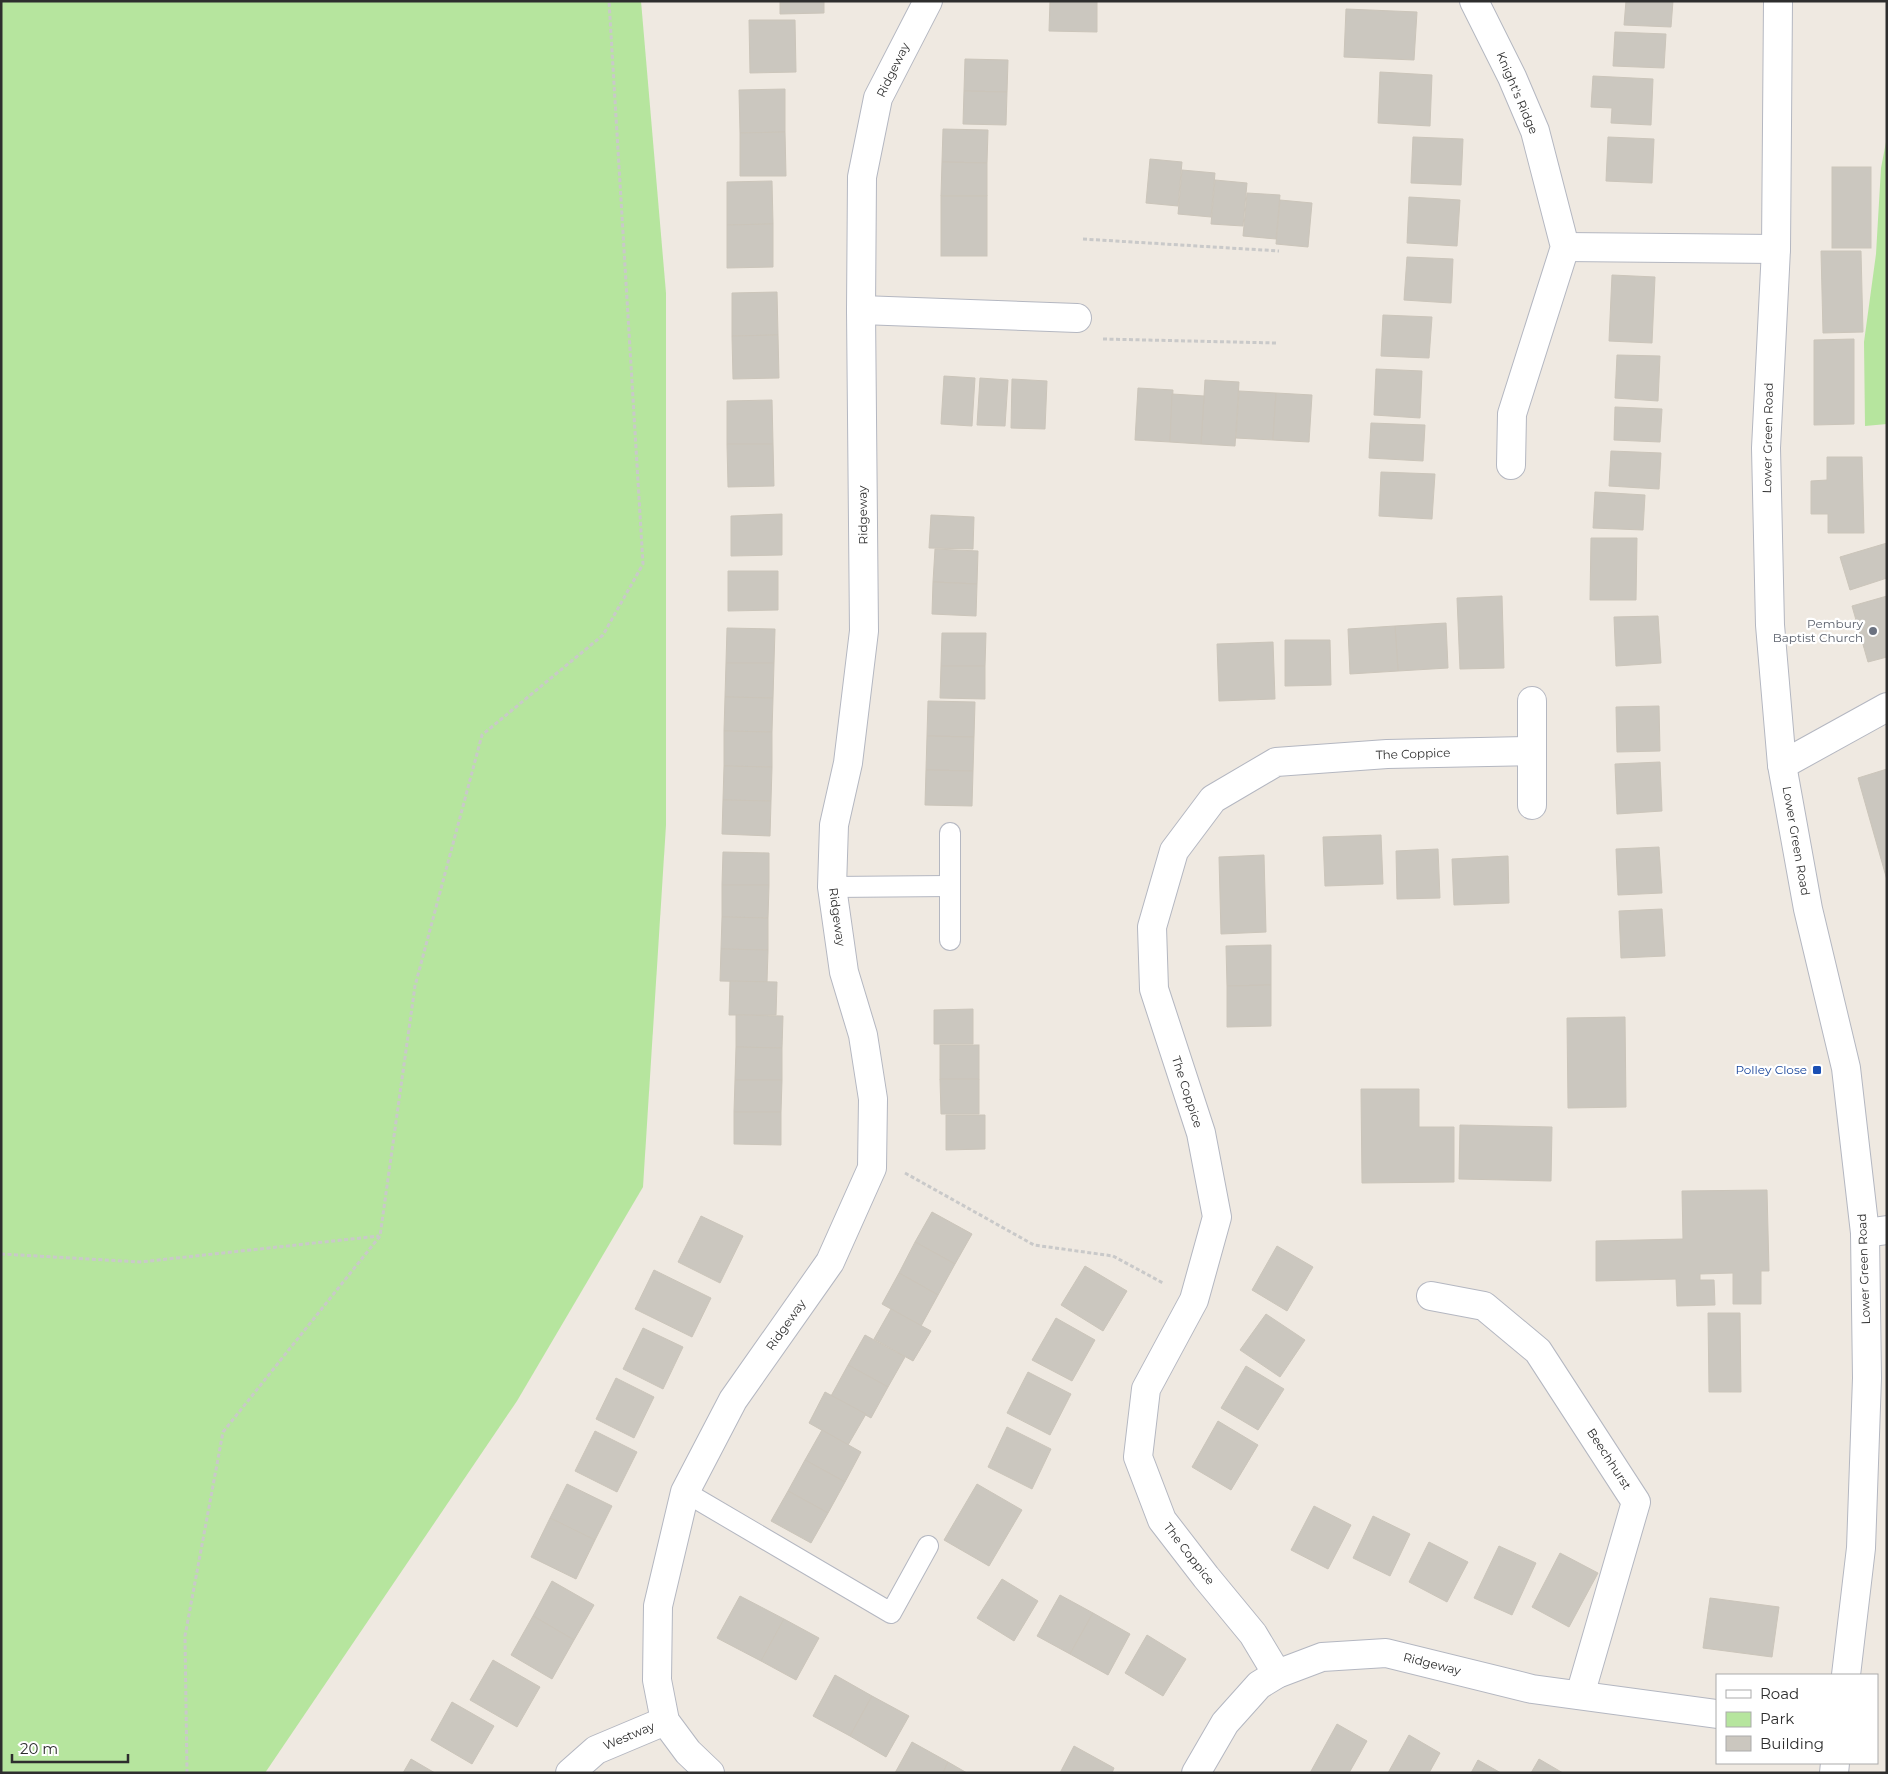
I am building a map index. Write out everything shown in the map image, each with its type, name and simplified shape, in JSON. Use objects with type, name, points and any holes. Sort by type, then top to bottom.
[{"type":"street","name":"Ridgeway","points":[[710,1773],[688,1752],[665,1721],[657,1680],[658,1606],[685,1492],[733,1400],[830,1262],[872,1168],[873,1099],[863,1035],[844,972],[832,887],[834,825],[848,762],[864,631],[861,310],[862,177],[878,98],[928,1]]},
{"type":"street","name":"Knight's Ridge","points":[[1474,1],[1512,77],[1535,132],[1565,247]]},
{"type":"street","name":"Lower Green Road","points":[[1778,1],[1776,250],[1766,448],[1770,625],[1782,765],[1808,909],[1846,1068],[1876,1232],[1867,1378],[1862,1548],[1846,1674]]},
{"type":"street","points":[[1511,465],[1512,414],[1565,247],[1776,250]]},
{"type":"street","points":[[861,310],[1076,318]]},
{"type":"street","points":[[1532,701],[1532,805]]},
{"type":"street","points":[[1782,765],[1887,707]]},
{"type":"street","name":"The Coppice","points":[[1277,1674],[1253,1634],[1162,1520],[1138,1457],[1146,1389],[1194,1300],[1217,1218],[1201,1133],[1154,989],[1152,927],[1174,851],[1213,798],[1276,762],[1387,754],[1532,752]]},
{"type":"street","name":"Beechhurst","points":[[1431,1296],[1484,1306],[1538,1351],[1636,1502],[1580,1695]]},
{"type":"street","name":"Ridgeway","points":[[1196,1773],[1225,1723],[1259,1685],[1277,1674],[1322,1657],[1386,1653],[1532,1689],[1716,1714]]},
{"type":"street","name":"Westway","points":[[570,1773],[596,1750],[665,1721]]},
{"type":"lane","points":[[950,834],[950,940]]},
{"type":"lane","points":[[832,887],[950,886]]},
{"type":"lane","points":[[685,1492],[891,1613],[928,1546]]},
{"type":"path","points":[[187,1773],[186,1636],[223,1432],[380,1236],[415,986],[482,735],[603,635],[643,564],[609,1]]},
{"type":"path","points":[[1083,239],[1279,251]]},
{"type":"path","points":[[1076,318],[1102,340],[1277,343]]},
{"type":"path","points":[[872,1168],[907,1174],[1034,1245],[1113,1256],[1194,1300]]},
{"type":"path","points":[[1,1254],[140,1262],[380,1236]]},
{"type":"green space","points":[[1,1],[641,1],[666,293],[666,825],[643,1187],[517,1401],[265,1773],[1,1773]]},
{"type":"green space","points":[[1887,137],[1887,424],[1865,426],[1864,342],[1876,254],[1881,168]]},
{"type":"building","points":[[780,1],[824,1],[824,13],[780,14]]},
{"type":"building","points":[[1050,1],[1097,1],[1097,32],[1049,31]]},
{"type":"building","points":[[1626,1],[1673,1],[1671,27],[1624,25]]},
{"type":"building","points":[[1346,9],[1417,12],[1414,60],[1344,57]]},
{"type":"building","points":[[749,20],[795,20],[796,72],[750,73]]},
{"type":"building","points":[[1615,32],[1666,34],[1664,68],[1613,66]]},
{"type":"building","points":[[965,59],[1008,60],[1007,92],[964,91]]},
{"type":"building","points":[[1380,72],[1432,75],[1430,126],[1378,123]]},
{"type":"building","points":[[1593,76],[1653,79],[1651,125],[1611,123],[1612,108],[1591,107]]},
{"type":"building","points":[[785,89],[785,132],[740,133],[739,90]]},
{"type":"building","points":[[964,91],[1007,92],[1006,125],[963,124]]},
{"type":"building","points":[[943,129],[988,130],[987,163],[942,162]]},
{"type":"building","points":[[785,132],[786,176],[740,176],[740,133]]},
{"type":"building","points":[[1413,137],[1463,139],[1461,185],[1411,183]]},
{"type":"building","points":[[1608,137],[1654,139],[1652,183],[1606,181]]},
{"type":"building","points":[[1150,159],[1182,162],[1178,206],[1146,203]]},
{"type":"building","points":[[942,162],[987,163],[987,196],[941,196]]},
{"type":"building","points":[[1832,167],[1871,167],[1871,248],[1832,248]]},
{"type":"building","points":[[1182,170],[1215,173],[1211,217],[1178,214]]},
{"type":"building","points":[[1215,180],[1247,183],[1243,226],[1211,224]]},
{"type":"building","points":[[772,181],[773,224],[727,225],[727,182]]},
{"type":"building","points":[[1247,193],[1280,195],[1276,239],[1243,236]]},
{"type":"building","points":[[941,196],[987,196],[987,256],[941,256]]},
{"type":"building","points":[[1409,197],[1460,200],[1457,246],[1407,243]]},
{"type":"building","points":[[1280,200],[1312,203],[1308,247],[1276,244]]},
{"type":"building","points":[[773,224],[773,267],[727,268],[727,225]]},
{"type":"building","points":[[1821,251],[1861,251],[1863,332],[1823,333]]},
{"type":"building","points":[[1407,257],[1453,259],[1451,303],[1404,300]]},
{"type":"building","points":[[1612,275],[1655,277],[1652,343],[1609,341]]},
{"type":"building","points":[[777,292],[778,335],[732,336],[732,293]]},
{"type":"building","points":[[1383,315],[1432,317],[1429,358],[1381,356]]},
{"type":"building","points":[[778,335],[779,378],[733,379],[732,336]]},
{"type":"building","points":[[1854,339],[1854,424],[1814,425],[1814,340]]},
{"type":"building","points":[[1617,355],[1660,356],[1658,401],[1615,398]]},
{"type":"building","points":[[1376,369],[1422,371],[1420,418],[1374,415]]},
{"type":"building","points":[[944,376],[975,378],[972,426],[941,424]]},
{"type":"building","points":[[980,378],[1008,380],[1005,426],[977,425]]},
{"type":"building","points":[[1012,379],[1047,381],[1045,429],[1011,428]]},
{"type":"building","points":[[1205,380],[1239,382],[1235,446],[1201,444]]},
{"type":"building","points":[[1138,388],[1173,390],[1170,442],[1135,440]]},
{"type":"building","points":[[1239,391],[1276,393],[1273,440],[1236,438]]},
{"type":"building","points":[[1276,393],[1312,395],[1309,442],[1273,440]]},
{"type":"building","points":[[1172,394],[1204,396],[1201,444],[1170,442]]},
{"type":"building","points":[[772,400],[773,444],[727,444],[727,401]]},
{"type":"building","points":[[1615,407],[1662,409],[1660,442],[1614,440]]},
{"type":"building","points":[[1371,423],[1425,425],[1423,461],[1369,458]]},
{"type":"building","points":[[727,444],[773,444],[774,486],[728,487]]},
{"type":"building","points":[[1611,451],[1661,453],[1659,489],[1609,486]]},
{"type":"building","points":[[1827,457],[1862,457],[1864,533],[1828,533],[1828,514],[1811,514],[1811,481],[1827,480]]},
{"type":"building","points":[[1381,472],[1435,474],[1432,519],[1379,516]]},
{"type":"building","points":[[1595,492],[1645,495],[1643,530],[1593,528]]},
{"type":"building","points":[[782,514],[782,555],[731,556],[731,516]]},
{"type":"building","points":[[931,515],[974,517],[973,549],[929,548]]},
{"type":"building","points":[[1591,538],[1637,538],[1636,600],[1590,600]]},
{"type":"building","points":[[1887,543],[1887,578],[1850,590],[1840,557]]},
{"type":"building","points":[[935,549],[978,551],[977,584],[933,582]]},
{"type":"building","points":[[728,571],[778,571],[778,610],[728,611]]},
{"type":"building","points":[[933,582],[977,584],[976,616],[932,614]]},
{"type":"building","points":[[1502,596],[1504,668],[1460,669],[1457,598]]},
{"type":"building","name":"Pembury Baptist Church","points":[[1887,596],[1887,657],[1868,662],[1852,606]]},
{"type":"building","points":[[1658,616],[1661,663],[1616,666],[1614,617]]},
{"type":"building","points":[[1446,623],[1448,668],[1398,671],[1395,626]]},
{"type":"building","points":[[1395,626],[1398,671],[1350,674],[1348,629]]},
{"type":"building","points":[[727,628],[775,629],[774,663],[726,663]]},
{"type":"building","points":[[942,633],[986,633],[985,666],[941,666]]},
{"type":"building","points":[[1285,640],[1330,640],[1331,685],[1285,686]]},
{"type":"building","points":[[1273,642],[1275,699],[1219,701],[1217,644]]},
{"type":"building","points":[[726,663],[774,663],[773,698],[725,697]]},
{"type":"building","points":[[941,666],[985,666],[985,699],[940,698]]},
{"type":"building","points":[[725,697],[773,698],[772,732],[724,731]]},
{"type":"building","points":[[928,701],[975,702],[974,737],[927,736]]},
{"type":"building","points":[[1659,706],[1660,751],[1617,752],[1616,707]]},
{"type":"building","points":[[724,731],[772,732],[772,767],[724,766]]},
{"type":"building","points":[[927,736],[974,737],[973,771],[926,770]]},
{"type":"building","points":[[1660,762],[1662,811],[1617,814],[1615,764]]},
{"type":"building","points":[[724,766],[772,767],[771,801],[723,800]]},
{"type":"building","points":[[1887,769],[1887,880],[1858,778]]},
{"type":"building","points":[[926,770],[973,771],[972,806],[925,805]]},
{"type":"building","points":[[723,800],[771,801],[770,836],[722,834]]},
{"type":"building","points":[[1381,835],[1383,884],[1325,886],[1323,837]]},
{"type":"building","points":[[1659,847],[1662,893],[1618,895],[1616,849]]},
{"type":"building","points":[[1438,849],[1440,898],[1397,899],[1396,851]]},
{"type":"building","points":[[723,852],[769,853],[769,885],[722,885]]},
{"type":"building","points":[[1264,855],[1266,932],[1221,934],[1219,857]]},
{"type":"building","points":[[1508,856],[1509,903],[1454,905],[1452,859]]},
{"type":"building","points":[[722,885],[769,885],[768,918],[722,917]]},
{"type":"building","points":[[1662,909],[1665,956],[1621,958],[1619,911]]},
{"type":"building","points":[[722,917],[768,918],[768,950],[721,949]]},
{"type":"building","points":[[1271,945],[1271,985],[1227,986],[1226,946]]},
{"type":"building","points":[[721,949],[768,950],[767,982],[720,981]]},
{"type":"building","points":[[730,981],[777,982],[776,1015],[729,1015]]},
{"type":"building","points":[[1271,985],[1271,1026],[1227,1027],[1227,986]]},
{"type":"building","points":[[973,1009],[973,1044],[934,1044],[934,1010]]},
{"type":"building","points":[[736,1015],[783,1016],[782,1048],[736,1047]]},
{"type":"building","points":[[1625,1017],[1626,1107],[1568,1108],[1567,1018]]},
{"type":"building","points":[[940,1045],[979,1045],[979,1079],[940,1079]]},
{"type":"building","points":[[736,1047],[782,1048],[782,1080],[735,1080]]},
{"type":"building","points":[[940,1079],[979,1079],[979,1114],[941,1114]]},
{"type":"building","points":[[735,1080],[782,1080],[781,1112],[734,1112]]},
{"type":"building","points":[[1361,1089],[1419,1089],[1419,1127],[1454,1127],[1454,1182],[1362,1183]]},
{"type":"building","points":[[734,1112],[781,1112],[781,1145],[734,1144]]},
{"type":"building","points":[[946,1115],[985,1115],[985,1149],[946,1150]]},
{"type":"building","points":[[1460,1125],[1552,1127],[1551,1181],[1459,1179]]},
{"type":"building","points":[[1767,1190],[1769,1271],[1761,1271],[1761,1304],[1733,1304],[1733,1273],[1700,1274],[1700,1280],[1714,1280],[1715,1305],[1677,1306],[1676,1279],[1596,1281],[1596,1241],[1683,1239],[1682,1191]]},
{"type":"building","points":[[932,1212],[972,1234],[955,1264],[915,1242]]},
{"type":"building","points":[[701,1216],[743,1236],[720,1283],[678,1262]]},
{"type":"building","points":[[915,1242],[955,1264],[938,1295],[899,1273]]},
{"type":"building","points":[[1277,1246],[1313,1267],[1287,1311],[1252,1290]]},
{"type":"building","points":[[1085,1266],[1127,1291],[1103,1331],[1061,1305]]},
{"type":"building","points":[[654,1270],[711,1298],[692,1337],[635,1309]]},
{"type":"building","points":[[899,1273],[938,1295],[921,1326],[882,1304]]},
{"type":"building","points":[[891,1309],[931,1331],[913,1361],[874,1339]]},
{"type":"building","points":[[1708,1313],[1740,1313],[1741,1392],[1709,1392]]},
{"type":"building","points":[[1266,1314],[1305,1340],[1280,1377],[1240,1350]]},
{"type":"building","points":[[1056,1318],[1095,1340],[1072,1381],[1032,1360]]},
{"type":"building","points":[[643,1328],[683,1347],[663,1389],[623,1369]]},
{"type":"building","points":[[865,1335],[905,1357],[888,1387],[848,1365]]},
{"type":"building","points":[[848,1365],[888,1387],[871,1418],[831,1396]]},
{"type":"building","points":[[1246,1366],[1284,1389],[1258,1430],[1221,1408]]},
{"type":"building","points":[[1028,1372],[1071,1394],[1050,1435],[1007,1413]]},
{"type":"building","points":[[616,1378],[654,1397],[634,1438],[596,1419]]},
{"type":"building","points":[[825,1392],[866,1414],[848,1445],[809,1423]]},
{"type":"building","points":[[1218,1421],[1258,1445],[1231,1490],[1192,1467]]},
{"type":"building","points":[[1007,1427],[1051,1449],[1032,1489],[988,1467]]},
{"type":"building","points":[[822,1430],[861,1452],[845,1482],[805,1460]]},
{"type":"building","points":[[595,1431],[637,1452],[617,1492],[575,1471]]},
{"type":"building","points":[[805,1460],[845,1482],[828,1513],[788,1491]]},
{"type":"building","points":[[567,1484],[612,1506],[595,1540],[550,1518]]},
{"type":"building","points":[[977,1484],[1022,1510],[989,1566],[944,1540]]},
{"type":"building","points":[[788,1491],[828,1513],[811,1543],[771,1521]]},
{"type":"building","points":[[1314,1506],[1351,1525],[1328,1569],[1291,1550]]},
{"type":"building","points":[[1373,1516],[1410,1534],[1390,1576],[1353,1558]]},
{"type":"building","points":[[550,1518],[595,1540],[576,1579],[531,1557]]},
{"type":"building","points":[[1429,1542],[1468,1562],[1447,1602],[1409,1582]]},
{"type":"building","points":[[1499,1546],[1536,1563],[1512,1615],[1474,1598]]},
{"type":"building","points":[[1560,1553],[1598,1573],[1569,1627],[1532,1607]]},
{"type":"building","points":[[1002,1579],[1038,1601],[1014,1641],[977,1618]]},
{"type":"building","points":[[552,1581],[594,1605],[574,1640],[533,1616]]},
{"type":"building","points":[[1060,1595],[1093,1613],[1070,1654],[1037,1636]]},
{"type":"building","points":[[740,1596],[784,1619],[761,1661],[717,1638]]},
{"type":"building","points":[[1710,1598],[1779,1607],[1772,1657],[1703,1648]]},
{"type":"building","points":[[1093,1613],[1130,1634],[1108,1675],[1070,1654]]},
{"type":"building","points":[[533,1616],[574,1640],[552,1679],[511,1655]]},
{"type":"building","points":[[784,1619],[819,1638],[796,1680],[761,1661]]},
{"type":"building","points":[[1147,1635],[1186,1659],[1163,1696],[1125,1673]]},
{"type":"building","points":[[493,1660],[540,1687],[517,1727],[470,1700]]},
{"type":"building","points":[[835,1675],[872,1696],[850,1736],[813,1716]]},
{"type":"building","points":[[872,1696],[909,1716],[886,1757],[850,1736]]},
{"type":"building","points":[[452,1702],[494,1726],[472,1764],[431,1740]]},
{"type":"building","points":[[1337,1724],[1367,1741],[1349,1773],[1310,1773]]},
{"type":"building","points":[[1409,1735],[1440,1753],[1429,1773],[1388,1773]]},
{"type":"building","points":[[912,1742],[948,1762],[943,1773],[895,1773]]},
{"type":"building","points":[[1074,1746],[1114,1768],[1112,1773],[1060,1773]]},
{"type":"building","points":[[411,1759],[435,1773],[403,1773]]},
{"type":"building","points":[[1539,1759],[1563,1773],[1531,1773]]},
{"type":"building","points":[[1478,1760],[1501,1773],[1471,1773]]},
{"type":"building","points":[[948,1762],[967,1773],[943,1773]]},
{"type":"place","name":"Pembury Baptist Church","points":[[1873,631]]},
{"type":"place","name":"Polley Close","points":[[1817,1070]]}]
